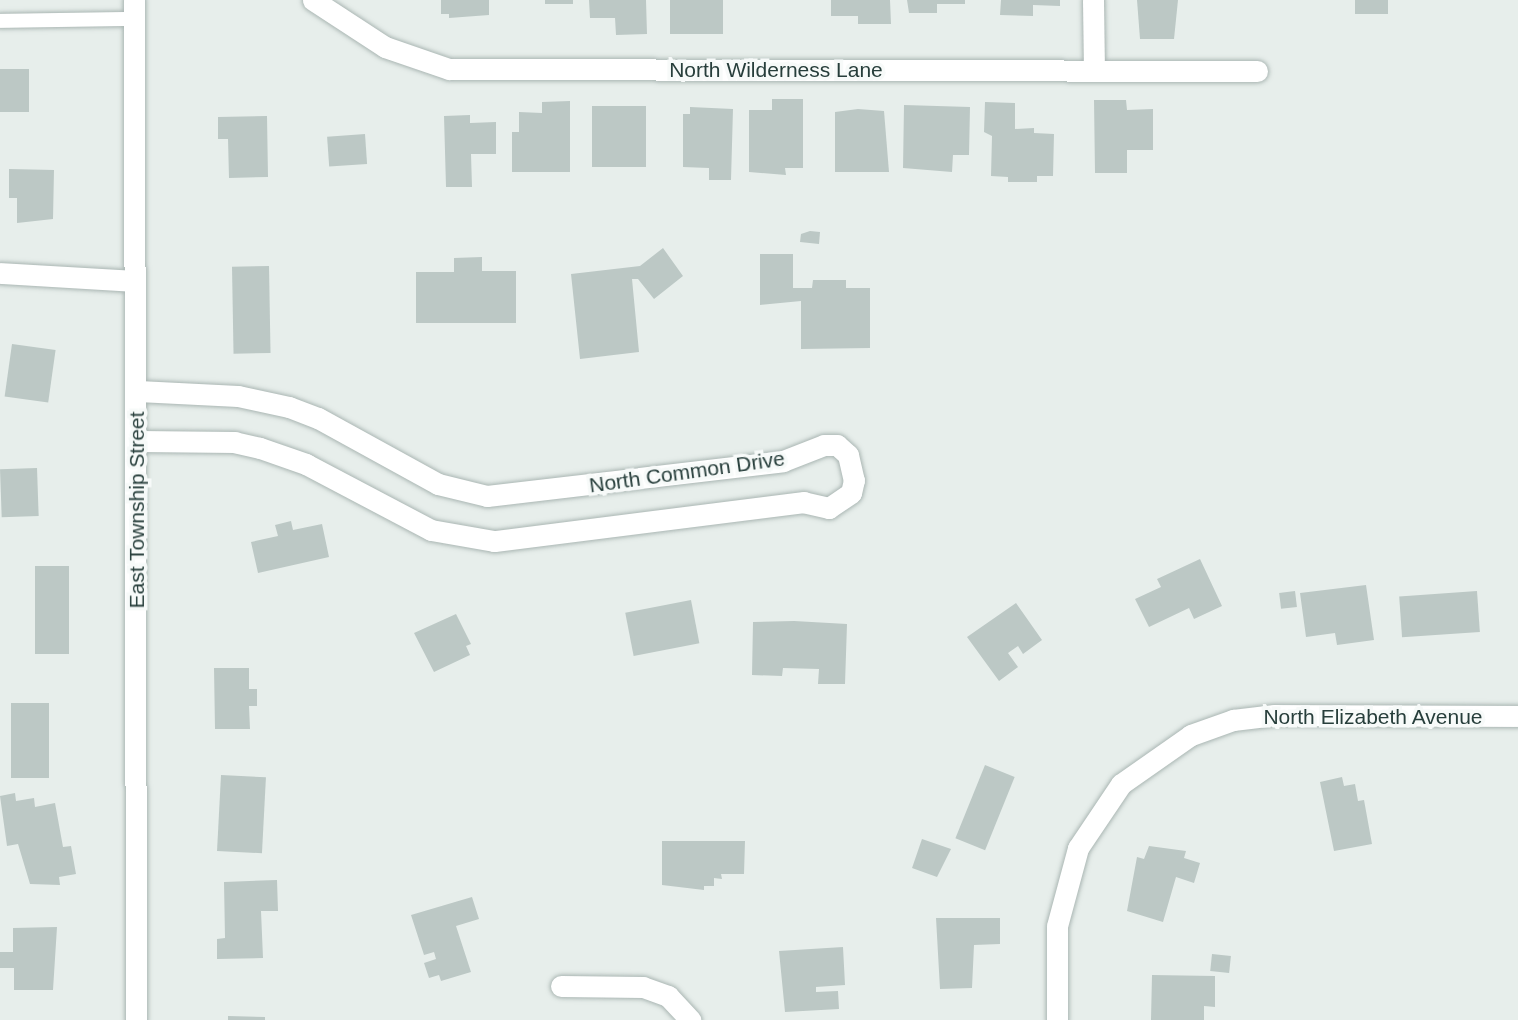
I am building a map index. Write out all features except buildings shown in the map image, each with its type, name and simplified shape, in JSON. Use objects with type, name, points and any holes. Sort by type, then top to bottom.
[{"type":"street","name":"North Wilderness Lane","points":[[313,0],[385,47],[449,69],[1257,71]]},
{"type":"street","points":[[1093,0],[1094,71]]},
{"type":"street","name":"East Township Street","points":[[134,9],[134,281],[138,391],[136,1020]]},
{"type":"street","points":[[0,273],[134,281]]},
{"type":"street","name":"North Common Drive","points":[[138,391],[238,396],[289,407],[318,418],[438,484],[486,496],[783,461],[824,445],[838,445],[848,455],[854,480],[851,493],[829,508],[804,502],[494,541],[453,535],[410,521],[306,464],[260,448],[235,442],[138,441]]},
{"type":"street","name":"North Elizabeth Avenue","points":[[1056,1020],[1057,926],[1078,848],[1121,784],[1191,735],[1233,720],[1275,715],[1518,716]]},
{"type":"street","points":[[561,986],[643,987],[668,996],[690,1020]]},
{"type":"lane","points":[[0,22],[134,9]]}]
